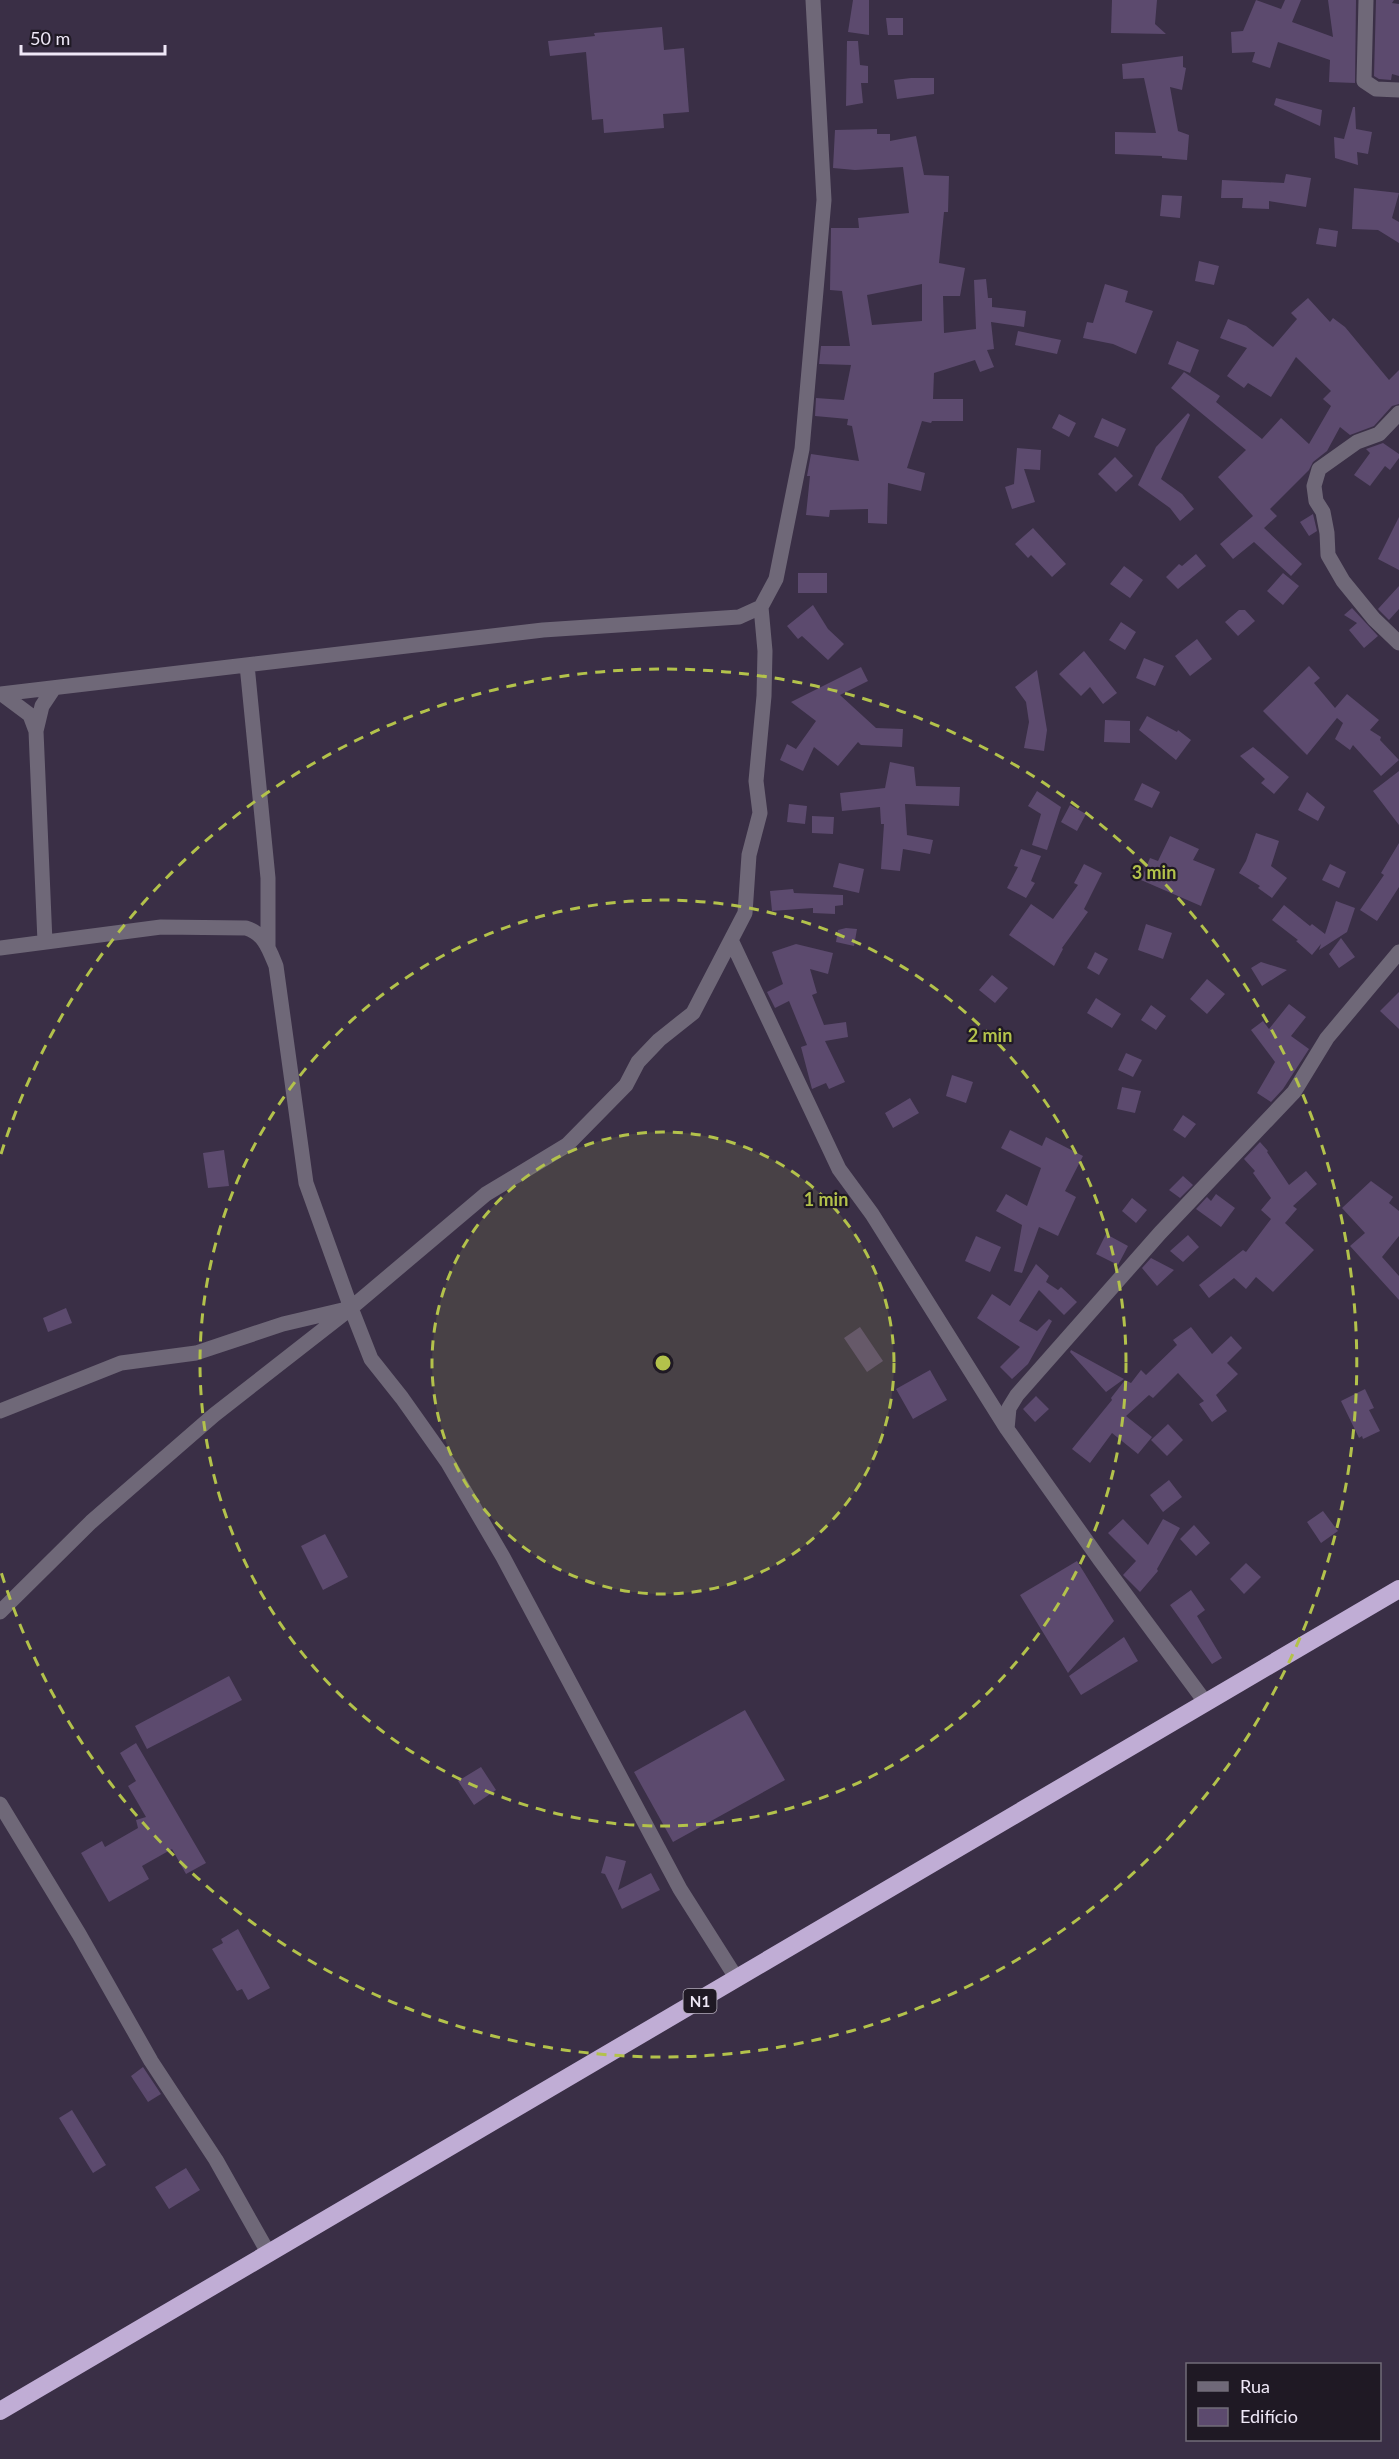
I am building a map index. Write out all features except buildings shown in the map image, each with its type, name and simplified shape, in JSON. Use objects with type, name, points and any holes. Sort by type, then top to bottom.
[{"type":"highway","name":"N1","points":[[0,2411],[1399,1590]]},
{"type":"street","points":[[0,1612],[91,1522],[214,1415],[351,1308],[486,1194],[567,1145],[626,1085],[638,1062],[659,1040],[693,1013],[745,913],[749,855],[760,813],[756,781],[764,696],[765,651],[761,607],[776,579],[802,449],[824,200],[813,0]]},
{"type":"street","points":[[1366,0],[1364,81],[1376,89],[1399,90]]},
{"type":"street","points":[[1399,413],[1379,434],[1357,442],[1319,469],[1314,486],[1316,501],[1323,512],[1328,555],[1342,582],[1374,619],[1399,643]]},
{"type":"street","points":[[1,694],[543,630],[739,617],[761,607]]},
{"type":"street","points":[[247,665],[268,878],[268,946]]},
{"type":"street","points":[[45,942],[36,731],[42,705],[54,688]]},
{"type":"street","points":[[1,694],[30,715],[36,731]]},
{"type":"street","points":[[0,948],[161,927],[233,927],[256,931],[268,946],[276,966],[306,1183],[371,1359],[402,1398],[459,1482],[503,1557],[680,1889],[737,1979]]},
{"type":"street","points":[[731,940],[839,1169],[872,1214],[1007,1429],[1206,1703]]},
{"type":"street","points":[[1007,1429],[1009,1408],[1017,1395],[1160,1233],[1294,1092],[1327,1038],[1399,952]]},
{"type":"street","points":[[0,1411],[121,1363],[196,1353],[283,1324],[351,1308]]},
{"type":"street","points":[[0,1804],[79,1934],[151,2061],[216,2160],[269,2254]]}]
